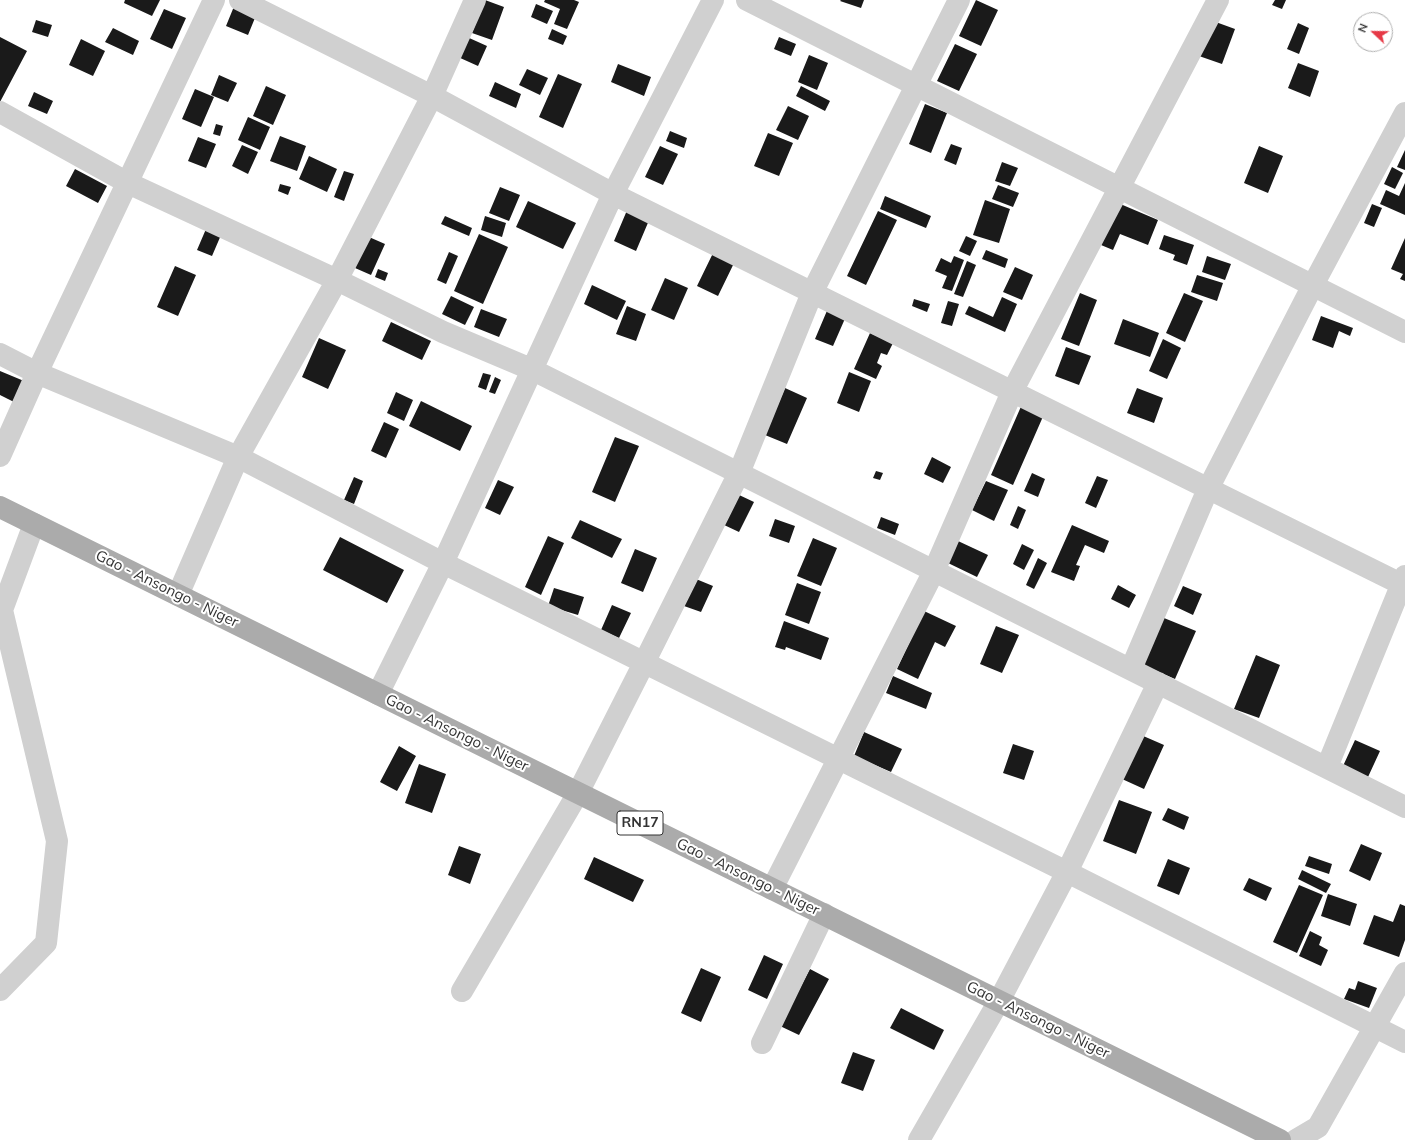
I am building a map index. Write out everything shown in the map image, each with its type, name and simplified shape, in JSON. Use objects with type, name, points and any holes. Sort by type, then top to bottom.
[{"type":"main road","name":"Gao - Ansongo - Niger","points":[[0,507],[1280,1140]]},
{"type":"street","points":[[0,456],[37,373],[214,0]]},
{"type":"street","points":[[240,0],[432,96],[613,194],[1208,489],[1404,582],[1327,768]]},
{"type":"street","points":[[178,595],[238,457],[337,280],[432,96],[474,0]]},
{"type":"street","points":[[378,694],[443,563],[613,194],[713,0]]},
{"type":"street","points":[[747,0],[1405,332]]},
{"type":"street","points":[[462,991],[578,793],[740,473],[812,292],[959,0]]},
{"type":"street","points":[[772,889],[934,571],[1012,392],[1218,0]]},
{"type":"street","points":[[0,112],[128,182],[337,280],[443,332],[533,370],[1405,807]]},
{"type":"street","points":[[1131,669],[1208,489],[1313,285],[1405,113]]},
{"type":"street","points":[[0,354],[37,373],[238,457],[443,563],[1405,1042]]},
{"type":"street","points":[[0,990],[46,943],[57,841],[2,610],[34,524]]},
{"type":"street","points":[[923,1138],[999,1001],[1066,872],[1158,683]]},
{"type":"street","points":[[762,1043],[824,914]]},
{"type":"street","points":[[1296,1140],[1318,1127],[1405,973]]},
{"type":"building","points":[[125,0],[160,0],[152,16],[124,3]]},
{"type":"building","points":[[485,0],[504,7],[492,40],[472,33]]},
{"type":"building","points":[[545,0],[574,0],[579,2],[567,29],[554,24],[560,9],[544,2]]},
{"type":"building","points":[[864,0],[861,8],[840,1]]},
{"type":"building","points":[[976,0],[998,10],[981,46],[959,36]]},
{"type":"building","points":[[1275,0],[1286,0],[1282,9],[1272,5]]},
{"type":"building","points":[[235,4],[257,13],[248,35],[226,26]]},
{"type":"building","points":[[536,4],[553,11],[547,24],[531,17]]},
{"type":"building","points":[[164,9],[186,18],[172,49],[150,39]]},
{"type":"building","points":[[36,20],[52,25],[48,37],[32,32]]},
{"type":"building","points":[[1213,21],[1235,29],[1222,64],[1199,56]]},
{"type":"building","points":[[1298,23],[1309,28],[1299,54],[1287,49]]},
{"type":"building","points":[[113,28],[139,41],[133,55],[105,42]]},
{"type":"building","points":[[552,29],[567,36],[563,45],[548,39]]},
{"type":"building","points":[[0,37],[27,51],[0,102]]},
{"type":"building","points":[[467,37],[487,46],[478,66],[458,57]]},
{"type":"building","points":[[779,37],[796,44],[791,56],[774,49]]},
{"type":"building","points":[[81,39],[105,51],[93,76],[69,65]]},
{"type":"building","points":[[955,44],[977,54],[959,91],[937,81]]},
{"type":"building","points":[[809,55],[828,63],[817,90],[798,82]]},
{"type":"building","points":[[1298,63],[1319,71],[1310,97],[1288,88]]},
{"type":"building","points":[[618,64],[651,77],[644,96],[611,82]]},
{"type":"building","points":[[527,69],[548,78],[540,95],[519,85]]},
{"type":"building","points":[[558,74],[582,84],[563,128],[539,117]]},
{"type":"building","points":[[219,75],[237,83],[228,102],[211,95]]},
{"type":"building","points":[[495,82],[521,94],[516,108],[489,96]]},
{"type":"building","points":[[266,86],[286,95],[273,125],[253,116]]},
{"type":"building","points":[[801,86],[830,101],[825,111],[796,96]]},
{"type":"building","points":[[195,89],[214,97],[201,127],[182,119]]},
{"type":"building","points":[[34,92],[53,101],[47,114],[28,106]]},
{"type":"building","points":[[925,104],[947,113],[931,153],[909,144]]},
{"type":"building","points":[[788,106],[809,116],[798,140],[776,130]]},
{"type":"building","points":[[248,117],[270,127],[260,150],[238,140]]},
{"type":"building","points":[[216,124],[223,126],[220,136],[213,134]]},
{"type":"building","points":[[670,131],[687,138],[684,148],[666,141]]},
{"type":"building","points":[[768,133],[793,143],[779,176],[754,166]]},
{"type":"building","points":[[280,136],[306,146],[297,171],[270,161]]},
{"type":"building","points":[[198,137],[216,144],[206,168],[188,161]]},
{"type":"building","points":[[951,144],[962,148],[956,165],[944,160]]},
{"type":"building","points":[[242,145],[258,152],[248,174],[232,166]]},
{"type":"building","points":[[660,146],[678,154],[663,185],[645,177]]},
{"type":"building","points":[[1259,146],[1283,156],[1268,193],[1244,183]]},
{"type":"building","points":[[1405,150],[1405,170],[1397,167]]},
{"type":"building","points":[[309,156],[337,169],[327,192],[299,179]]},
{"type":"building","points":[[1002,162],[1018,168],[1010,186],[995,181]]},
{"type":"building","points":[[1392,167],[1403,173],[1395,189],[1384,184]]},
{"type":"building","points":[[75,169],[107,186],[98,203],[66,186]]},
{"type":"building","points":[[344,171],[354,174],[344,201],[334,197]]},
{"type":"building","points":[[1405,183],[1405,215],[1380,204],[1386,190],[1399,196]]},
{"type":"building","points":[[280,184],[291,187],[288,195],[278,191]]},
{"type":"building","points":[[998,185],[1019,193],[1013,207],[992,199]]},
{"type":"building","points":[[500,187],[520,195],[509,221],[489,213]]},
{"type":"building","points":[[885,196],[931,216],[926,228],[880,209]]},
{"type":"building","points":[[985,200],[1010,209],[999,243],[973,235]]},
{"type":"building","points":[[528,201],[576,223],[563,249],[516,227]]},
{"type":"building","points":[[1118,203],[1158,220],[1148,245],[1120,234],[1113,250],[1101,245]]},
{"type":"building","points":[[1372,204],[1382,208],[1374,227],[1364,223]]},
{"type":"building","points":[[628,208],[650,218],[636,251],[614,241]]},
{"type":"building","points":[[878,211],[897,220],[866,285],[847,276]]},
{"type":"building","points":[[445,216],[472,228],[469,236],[441,224]]},
{"type":"building","points":[[485,216],[506,223],[502,237],[481,230]]},
{"type":"building","points":[[206,229],[221,235],[212,256],[197,250]]},
{"type":"building","points":[[479,234],[508,247],[483,304],[454,291]]},
{"type":"building","points":[[1164,235],[1194,245],[1187,265],[1173,260],[1175,255],[1159,249]]},
{"type":"building","points":[[966,236],[977,241],[970,256],[959,251]]},
{"type":"building","points":[[369,237],[385,244],[371,275],[355,268]]},
{"type":"building","points":[[1405,238],[1405,281],[1400,279],[1403,274],[1391,269]]},
{"type":"building","points":[[715,249],[736,259],[718,296],[697,286]]},
{"type":"building","points":[[986,250],[1008,259],[1005,268],[982,259]]},
{"type":"building","points":[[449,252],[458,256],[446,284],[437,280]]},
{"type":"building","points":[[954,256],[964,260],[952,291],[942,288],[947,276],[935,271],[941,258],[951,263]]},
{"type":"building","points":[[1207,256],[1231,264],[1225,280],[1202,272]]},
{"type":"building","points":[[967,261],[976,265],[963,297],[954,294]]},
{"type":"building","points":[[175,266],[196,275],[178,316],[157,307]]},
{"type":"building","points":[[1015,267],[1033,275],[1022,300],[1003,292]]},
{"type":"building","points":[[378,269],[388,273],[385,281],[375,277]]},
{"type":"building","points":[[1197,275],[1223,283],[1217,301],[1191,292]]},
{"type":"building","points":[[665,278],[688,288],[674,320],[651,310]]},
{"type":"building","points":[[592,285],[626,301],[617,320],[584,304]]},
{"type":"building","points":[[1080,293],[1097,300],[1079,346],[1061,339]]},
{"type":"building","points":[[1184,293],[1203,301],[1185,342],[1166,333]]},
{"type":"building","points":[[451,296],[474,307],[465,325],[442,314]]},
{"type":"building","points":[[1002,297],[1017,304],[1005,332],[965,314],[969,306],[993,317]]},
{"type":"building","points":[[914,299],[930,304],[927,312],[912,306]]},
{"type":"building","points":[[948,301],[959,304],[952,326],[941,323]]},
{"type":"building","points":[[627,306],[646,314],[636,341],[616,334]]},
{"type":"building","points":[[829,306],[847,314],[833,346],[815,339]]},
{"type":"building","points":[[481,309],[507,319],[499,337],[474,327]]},
{"type":"building","points":[[1321,316],[1353,328],[1350,336],[1339,331],[1333,348],[1312,340]]},
{"type":"building","points":[[1123,319],[1159,333],[1150,357],[1114,344]]},
{"type":"building","points":[[391,322],[431,341],[422,360],[382,341]]},
{"type":"building","points":[[870,333],[893,343],[887,355],[881,353],[877,363],[882,366],[876,379],[854,369]]},
{"type":"building","points":[[319,338],[346,350],[328,389],[302,377]]},
{"type":"building","points":[[1163,339],[1181,348],[1167,379],[1149,371]]},
{"type":"building","points":[[1066,347],[1091,356],[1079,385],[1055,376]]},
{"type":"building","points":[[0,371],[24,381],[14,402],[0,395]]},
{"type":"building","points":[[849,372],[871,381],[859,412],[837,403]]},
{"type":"building","points":[[483,373],[491,375],[486,390],[478,387]]},
{"type":"building","points":[[495,377],[501,380],[495,394],[489,392]]},
{"type":"building","points":[[785,388],[807,398],[787,444],[765,435]]},
{"type":"building","points":[[1137,388],[1163,398],[1154,423],[1127,413]]},
{"type":"building","points":[[396,392],[413,400],[404,421],[387,413]]},
{"type":"building","points":[[421,401],[472,426],[460,451],[409,426]]},
{"type":"building","points":[[1023,402],[1045,412],[1013,485],[991,475]]},
{"type":"building","points":[[384,422],[399,429],[386,458],[371,451]]},
{"type":"building","points":[[615,437],[639,446],[615,502],[592,492]]},
{"type":"building","points":[[932,457],[951,467],[943,483],[924,474]]},
{"type":"building","points":[[876,471],[883,473],[880,480],[873,478]]},
{"type":"building","points":[[1032,473],[1045,479],[1038,497],[1024,491]]},
{"type":"building","points":[[1097,476],[1108,480],[1096,508],[1085,503]]},
{"type":"building","points":[[354,477],[363,481],[354,504],[344,500]]},
{"type":"building","points":[[498,480],[514,487],[500,515],[485,508]]},
{"type":"building","points":[[986,481],[1008,490],[994,521],[972,510]]},
{"type":"building","points":[[737,494],[754,502],[739,532],[722,524]]},
{"type":"building","points":[[1018,506],[1026,510],[1018,529],[1010,525]]},
{"type":"building","points":[[881,517],[899,524],[895,535],[877,528]]},
{"type":"building","points":[[775,519],[795,526],[789,543],[769,536]]},
{"type":"building","points":[[580,520],[622,539],[612,558],[571,538]]},
{"type":"building","points":[[1072,525],[1109,541],[1104,553],[1085,545],[1076,565],[1080,566],[1074,581],[1051,572]]},
{"type":"building","points":[[548,536],[564,543],[541,595],[525,587]]},
{"type":"building","points":[[340,537],[404,570],[387,603],[323,570]]},
{"type":"building","points":[[813,538],[837,548],[821,586],[797,576]]},
{"type":"building","points":[[958,541],[988,555],[977,577],[948,563]]},
{"type":"building","points":[[1022,544],[1034,550],[1024,570],[1013,564]]},
{"type":"building","points":[[635,549],[657,558],[643,592],[621,583]]},
{"type":"building","points":[[1038,558],[1047,563],[1034,589],[1026,585]]},
{"type":"building","points":[[696,579],[713,586],[701,612],[684,606]]},
{"type":"building","points":[[797,583],[821,592],[809,624],[785,615]]},
{"type":"building","points":[[1118,585],[1136,595],[1129,608],[1111,599]]},
{"type":"building","points":[[1183,586],[1202,594],[1193,615],[1174,606]]},
{"type":"building","points":[[554,588],[584,597],[578,615],[548,606]]},
{"type":"building","points":[[612,605],[631,613],[619,638],[601,630]]},
{"type":"building","points":[[924,611],[956,626],[945,647],[935,642],[918,679],[897,669]]},
{"type":"building","points":[[1164,618],[1196,631],[1175,679],[1143,665]]},
{"type":"building","points":[[784,621],[829,638],[821,660],[786,647],[785,650],[775,647]]},
{"type":"building","points":[[996,626],[1019,635],[1002,673],[980,664]]},
{"type":"building","points":[[1256,655],[1280,665],[1259,718],[1234,709]]},
{"type":"building","points":[[893,676],[932,693],[926,709],[886,693]]},
{"type":"building","points":[[864,732],[902,749],[891,772],[854,756]]},
{"type":"building","points":[[1141,735],[1164,745],[1144,789],[1122,779]]},
{"type":"building","points":[[1355,740],[1380,751],[1368,777],[1343,766]]},
{"type":"building","points":[[1013,744],[1034,751],[1024,780],[1003,773]]},
{"type":"building","points":[[399,746],[416,756],[397,791],[380,782]]},
{"type":"building","points":[[419,764],[446,774],[432,813],[405,803]]},
{"type":"building","points":[[1119,800],[1152,812],[1136,854],[1103,841]]},
{"type":"building","points":[[1168,808],[1189,817],[1184,830],[1162,820]]},
{"type":"building","points":[[1361,844],[1382,853],[1370,881],[1349,871]]},
{"type":"building","points":[[459,846],[481,854],[470,884],[448,875]]},
{"type":"building","points":[[1309,856],[1332,864],[1329,874],[1305,866]]},
{"type":"building","points":[[594,857],[644,880],[633,902],[584,879]]},
{"type":"building","points":[[1168,859],[1190,868],[1179,895],[1157,886]]},
{"type":"building","points":[[1302,870],[1331,884],[1326,893],[1298,879]]},
{"type":"building","points":[[1249,878],[1272,888],[1266,901],[1243,890]]},
{"type":"building","points":[[1299,885],[1323,895],[1297,953],[1273,942]]},
{"type":"building","points":[[1328,894],[1357,904],[1350,926],[1321,916]]},
{"type":"building","points":[[1400,904],[1405,906],[1405,940],[1399,957],[1363,944],[1374,915],[1393,922]]},
{"type":"building","points":[[1310,931],[1322,937],[1319,945],[1328,950],[1321,966],[1299,956]]},
{"type":"building","points":[[764,955],[783,964],[767,999],[748,990]]},
{"type":"building","points":[[701,968],[721,977],[701,1022],[681,1013]]},
{"type":"building","points":[[810,969],[829,979],[799,1035],[780,1026]]},
{"type":"building","points":[[1358,981],[1377,988],[1369,1008],[1344,999],[1349,988],[1355,990]]},
{"type":"building","points":[[901,1008],[944,1030],[934,1050],[890,1028]]},
{"type":"building","points":[[853,1052],[875,1060],[863,1091],[841,1083]]}]
